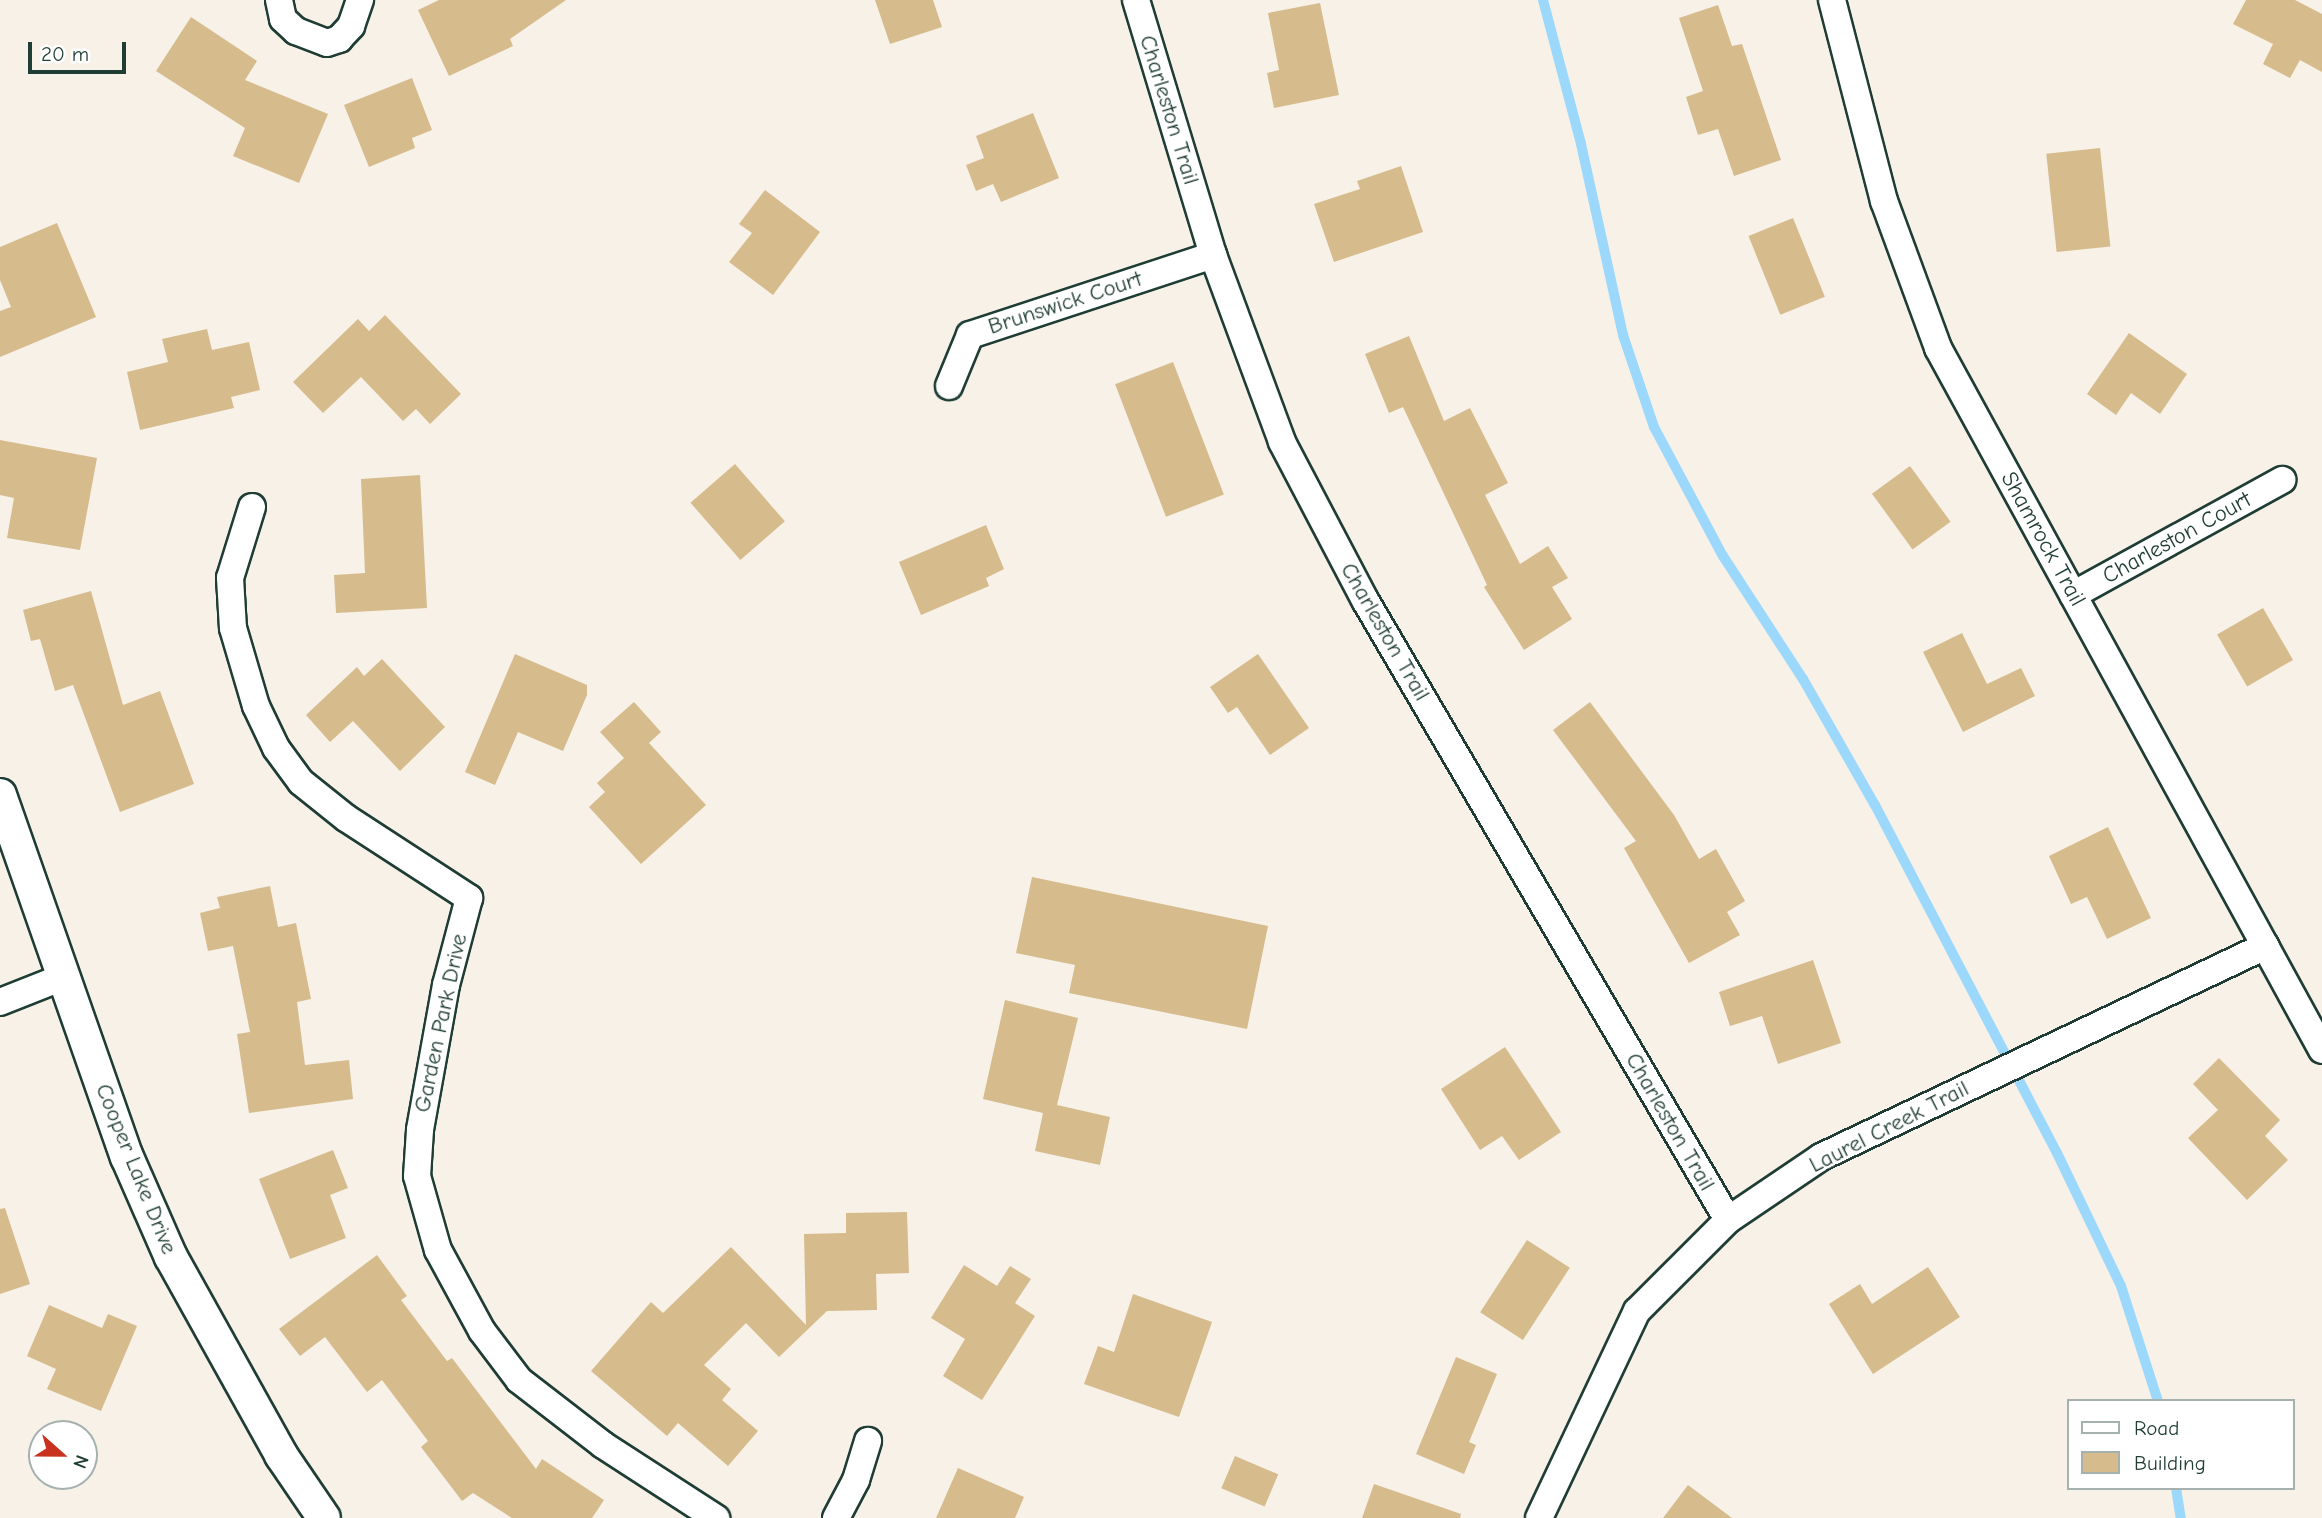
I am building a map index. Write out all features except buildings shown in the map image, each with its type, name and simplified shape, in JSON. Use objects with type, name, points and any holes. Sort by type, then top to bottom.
[{"type":"street","points":[[279,0],[283,19],[296,31],[327,43],[339,39],[351,26],[360,0]]},
{"type":"street","name":"Charleston Trail","points":[[1136,0],[1213,255],[1282,442],[1365,600],[1728,1220]]},
{"type":"street","name":"Shamrock Trail","points":[[1832,0],[1884,201],[1938,348],[2322,1050]]},
{"type":"street","name":"Brunswick Court","points":[[949,386],[970,335],[1213,255]]},
{"type":"street","name":"Charleston Court","points":[[2073,595],[2281,480]]},
{"type":"street","name":"Garden Park Drive","points":[[251,507],[230,578],[233,628],[256,706],[276,748],[301,782],[319,797],[468,898],[446,985],[419,1130],[417,1176],[438,1250],[482,1331],[519,1380],[603,1445],[716,1518]]},
{"type":"street","name":"Cooper Lake Drive","points":[[0,795],[127,1157],[171,1257],[281,1455],[324,1518]]},
{"type":"street","name":"Laurel Creek Trail","points":[[1539,1518],[1637,1311],[1728,1220],[1821,1157],[2265,946]]},
{"type":"street","points":[[0,1002],[63,977]]},
{"type":"street","points":[[836,1518],[856,1480],[867,1441]]},
{"type":"waterway","points":[[1543,0],[1581,144],[1623,335],[1654,427],[1723,556],[1803,679],[1875,805],[2057,1153],[2121,1286],[2157,1399]]},
{"type":"waterway","points":[[2176,1490],[2181,1518]]}]
